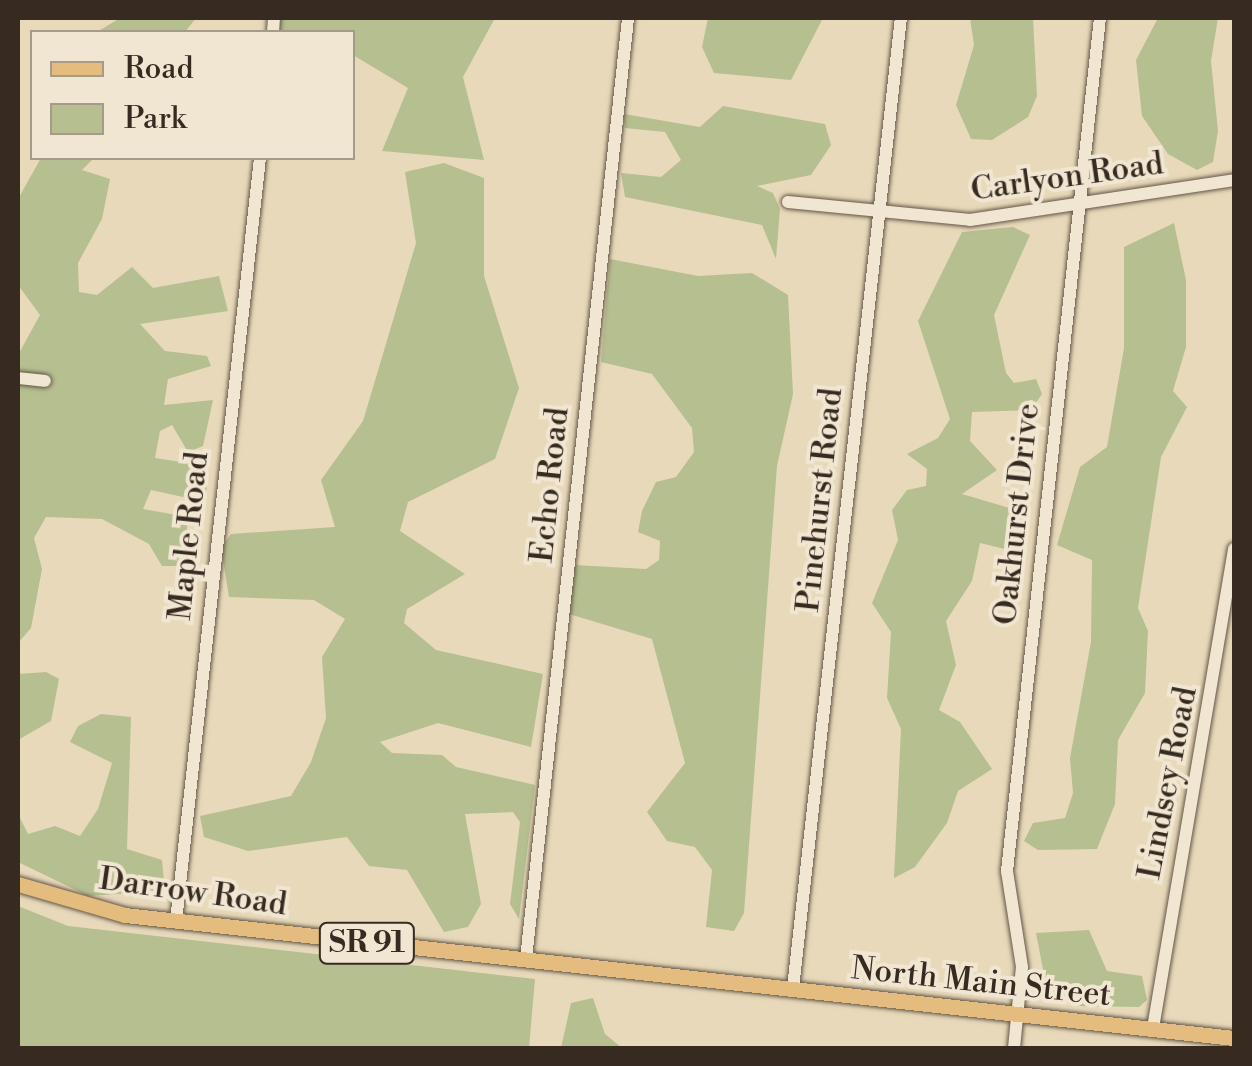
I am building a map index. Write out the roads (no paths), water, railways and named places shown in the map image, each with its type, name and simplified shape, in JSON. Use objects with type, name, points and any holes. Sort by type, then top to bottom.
[{"type":"main road","name":"Darrow Road","points":[[18,884],[176,921],[721,980]]},
{"type":"main road","name":"North Main Street","points":[[721,980],[1234,1038]]},
{"type":"street","name":"Echo Road","points":[[526,959],[628,18]]},
{"type":"street","name":"Pinehurst Road","points":[[793,988],[901,18]]},
{"type":"street","name":"Oakhurst Drive","points":[[1014,1048],[1022,955],[1007,871],[1100,18]]},
{"type":"street","name":"Maple Road","points":[[176,921],[260,160]]},
{"type":"street","name":"Carlyon Road","points":[[788,202],[970,220],[1078,209],[1234,180]]},
{"type":"street","points":[[18,378],[44,381]]},
{"type":"street","name":"Lindsey Road","points":[[1154,1028],[1232,600],[1234,549]]}]
